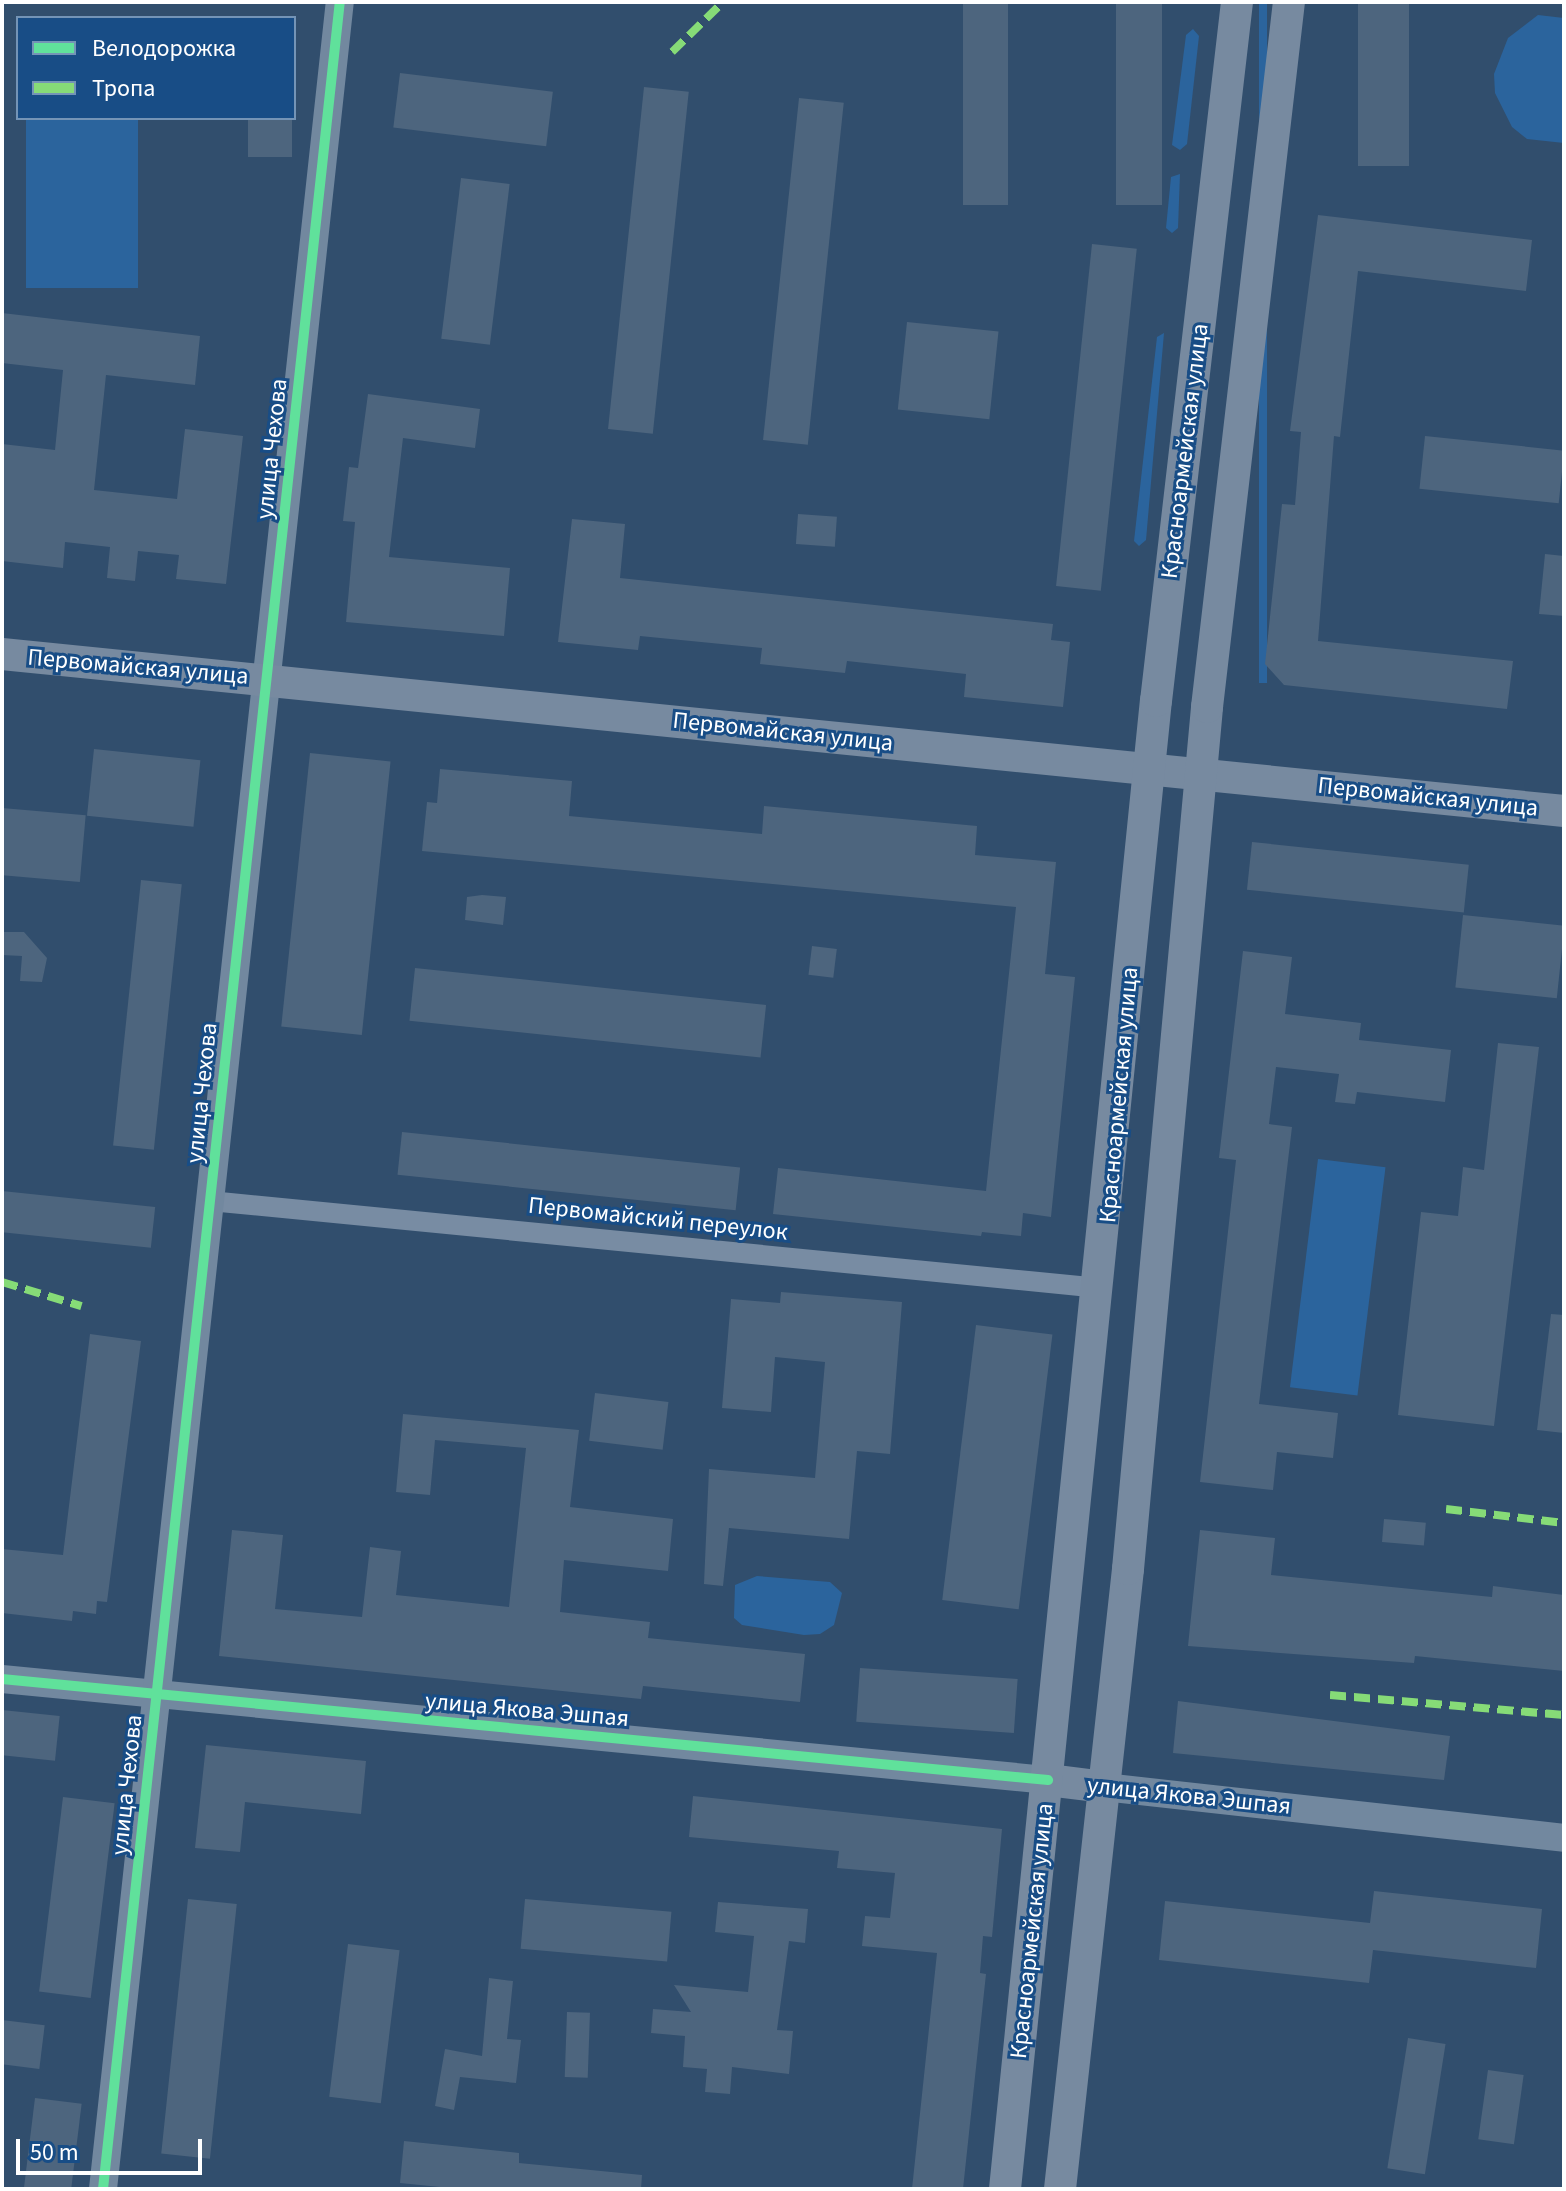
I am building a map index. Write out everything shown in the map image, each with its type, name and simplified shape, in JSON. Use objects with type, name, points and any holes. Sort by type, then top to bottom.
[{"type":"main road","name":"Красноармейская улица","points":[[1005,2189],[1100,1288],[1150,770],[1237,2]]},
{"type":"main road","name":"Красноармейская улица","points":[[1060,2189],[1104,1787],[1200,774],[1289,2]]},
{"type":"main road","name":"Первомайская улица","points":[[2,654],[1564,811]]},
{"type":"main road","name":"улица Якова Эшпая","points":[[1048,1780],[1104,1787]]},
{"type":"street","name":"улица Чехова","points":[[103,2189],[340,2]]},
{"type":"street","name":"Первомайский переулок","points":[[210,1201],[1100,1288]]},
{"type":"street","name":"улица Якова Эшпая","points":[[2,1679],[1048,1780]]},
{"type":"street","name":"улица Якова Эшпая","points":[[1104,1787],[1564,1838]]},
{"type":"shaded area","points":[[1259,2],[1267,2],[1267,683],[1259,683]]},
{"type":"shaded area","points":[[1538,15],[1564,18],[1564,143],[1527,139],[1512,127],[1495,93],[1494,74],[1508,38]]},
{"type":"shaded area","points":[[1193,29],[1199,36],[1187,144],[1180,150],[1172,145],[1186,35]]},
{"type":"shaded area","points":[[26,120],[138,120],[138,288],[26,288]]},
{"type":"shaded area","points":[[1180,174],[1178,228],[1172,233],[1166,228],[1171,177]]},
{"type":"shaded area","points":[[1164,333],[1146,540],[1139,546],[1134,541],[1157,337]]},
{"type":"shaded area","points":[[1318,1159],[1385,1167],[1357,1396],[1290,1387]]},
{"type":"shaded area","points":[[757,1576],[830,1582],[842,1593],[834,1625],[820,1634],[804,1635],[742,1625],[734,1618],[735,1585]]},
{"type":"building","points":[[963,2],[1008,2],[1008,205],[963,205]]},
{"type":"building","points":[[1116,2],[1162,2],[1162,205],[1116,205]]},
{"type":"building","points":[[1358,2],[1409,2],[1409,166],[1358,166]]},
{"type":"building","points":[[400,73],[553,92],[546,146],[393,128]]},
{"type":"building","points":[[644,87],[689,92],[653,434],[608,429]]},
{"type":"building","points":[[799,98],[844,103],[808,445],[763,440]]},
{"type":"building","points":[[248,120],[292,120],[292,157],[248,157]]},
{"type":"building","points":[[461,178],[510,184],[490,345],[441,339]]},
{"type":"building","points":[[1318,215],[1532,240],[1526,291],[1358,271],[1340,437],[1334,436],[1318,641],[1513,661],[1507,709],[1284,685],[1265,664],[1282,504],[1295,505],[1301,432],[1290,431]]},
{"type":"building","points":[[1092,244],[1137,249],[1101,591],[1056,586]]},
{"type":"building","points":[[2,313],[200,336],[195,385],[106,375],[94,490],[177,499],[185,429],[243,436],[226,584],[176,579],[179,555],[138,551],[135,581],[107,578],[110,547],[65,542],[63,568],[2,561],[2,444],[55,450],[63,370],[2,363]]},
{"type":"building","points":[[907,322],[998,332],[989,419],[898,410]]},
{"type":"building","points":[[368,394],[480,409],[475,448],[403,438],[389,557],[510,568],[504,636],[346,622],[355,522],[343,521],[349,467],[358,468]]},
{"type":"building","points":[[1425,436],[1564,451],[1559,503],[1419,489]]},
{"type":"building","points":[[798,514],[837,517],[835,547],[796,544]]},
{"type":"building","points":[[572,519],[625,524],[620,578],[1053,624],[1051,640],[1070,642],[1063,707],[964,697],[966,674],[847,661],[845,673],[760,664],[762,648],[640,636],[638,650],[558,642]]},
{"type":"building","points":[[1545,554],[1564,556],[1564,616],[1539,614]]},
{"type":"building","points":[[94,749],[200,760],[193,827],[87,816]]},
{"type":"building","points":[[310,753],[391,761],[362,1035],[281,1026]]},
{"type":"building","points":[[440,769],[572,781],[569,816],[762,834],[764,806],[977,826],[975,855],[1056,862],[1045,974],[1075,977],[1051,1217],[1023,1213],[1021,1236],[982,1232],[981,1236],[773,1214],[778,1168],[986,1191],[1016,907],[422,851],[427,802],[437,803]]},
{"type":"building","points":[[2,808],[86,815],[80,882],[2,875]]},
{"type":"building","points":[[1252,842],[1469,865],[1464,913],[1247,890]]},
{"type":"building","points":[[141,880],[182,884],[154,1150],[113,1146]]},
{"type":"building","points":[[467,897],[506,897],[503,925],[465,920]]},
{"type":"building","points":[[1463,915],[1564,926],[1557,998],[1455,988]]},
{"type":"building","points":[[2,932],[24,932],[47,958],[42,982],[20,981],[22,956],[2,955]]},
{"type":"building","points":[[812,946],[837,949],[833,978],[808,975]]},
{"type":"building","points":[[1243,951],[1292,957],[1285,1014],[1361,1023],[1359,1040],[1451,1050],[1445,1102],[1357,1092],[1355,1104],[1335,1102],[1339,1074],[1276,1067],[1269,1124],[1292,1127],[1259,1404],[1338,1413],[1333,1458],[1277,1452],[1273,1490],[1200,1482],[1236,1160],[1219,1158]]},
{"type":"building","points":[[415,968],[766,1005],[761,1058],[409,1021]]},
{"type":"building","points":[[1498,1043],[1539,1047],[1494,1426],[1398,1415],[1421,1212],[1458,1216],[1463,1167],[1484,1170]]},
{"type":"building","points":[[402,1132],[740,1168],[736,1210],[398,1175]]},
{"type":"building","points":[[2,1191],[155,1207],[151,1248],[2,1232]]},
{"type":"building","points":[[781,1292],[902,1302],[890,1454],[857,1451],[849,1539],[729,1528],[723,1586],[704,1584],[709,1469],[815,1478],[825,1362],[775,1357],[771,1412],[722,1408],[731,1299],[780,1303]]},
{"type":"building","points":[[1551,1314],[1564,1315],[1564,1433],[1537,1430]]},
{"type":"building","points":[[976,1325],[1052,1334],[1019,1609],[942,1600]]},
{"type":"building","points":[[90,1334],[141,1341],[107,1602],[97,1601],[96,1614],[73,1611],[72,1621],[2,1613],[2,1549],[63,1555]]},
{"type":"building","points":[[595,1393],[668,1402],[663,1450],[589,1441]]},
{"type":"building","points":[[403,1414],[579,1430],[570,1507],[673,1519],[668,1571],[564,1560],[560,1612],[650,1622],[648,1638],[805,1654],[800,1702],[643,1686],[641,1699],[219,1656],[232,1530],[283,1535],[275,1609],[362,1617],[370,1547],[401,1551],[396,1595],[509,1607],[526,1448],[435,1440],[430,1495],[396,1492]]},
{"type":"building","points":[[1384,1519],[1426,1523],[1424,1546],[1382,1542]]},
{"type":"building","points":[[1200,1530],[1275,1538],[1271,1575],[1492,1597],[1493,1586],[1564,1595],[1564,1671],[1415,1656],[1414,1663],[1188,1646]]},
{"type":"building","points":[[860,1668],[1018,1679],[1014,1733],[856,1722]]},
{"type":"building","points":[[1178,1701],[1450,1736],[1444,1780],[1173,1753]]},
{"type":"building","points":[[2,1710],[60,1716],[55,1761],[2,1755]]},
{"type":"building","points":[[206,1745],[366,1761],[361,1814],[245,1802],[240,1852],[195,1848]]},
{"type":"building","points":[[693,1796],[1002,1829],[992,1937],[983,1936],[980,1973],[986,1974],[963,2189],[912,2189],[937,1953],[862,1946],[865,1916],[890,1918],[895,1873],[837,1868],[839,1851],[689,1837]]},
{"type":"building","points":[[63,1797],[115,1803],[91,1998],[39,1992]]},
{"type":"building","points":[[1374,1891],[1542,1909],[1536,1968],[1373,1950],[1369,1983],[1159,1960],[1165,1901],[1370,1923]]},
{"type":"building","points":[[188,1899],[237,1904],[210,2159],[161,2154]]},
{"type":"building","points":[[525,1899],[671,1912],[667,1962],[521,1949]]},
{"type":"building","points":[[718,1902],[808,1909],[805,1943],[789,1941],[777,2030],[793,2031],[789,2074],[732,2067],[730,2094],[705,2092],[707,2069],[683,2067],[685,2036],[651,2033],[653,2009],[691,2012],[674,1985],[748,1992],[754,1936],[715,1932]]},
{"type":"building","points":[[348,1944],[400,1950],[381,2103],[329,2097]]},
{"type":"building","points":[[489,1978],[513,1981],[507,2039],[521,2040],[516,2083],[460,2077],[454,2110],[435,2106],[445,2049],[482,2056]]},
{"type":"building","points":[[567,2012],[590,2013],[588,2078],[565,2077]]},
{"type":"building","points":[[2,2020],[45,2025],[39,2069],[2,2064]]},
{"type":"building","points":[[1408,2038],[1446,2044],[1425,2174],[1387,2168]]},
{"type":"building","points":[[1488,2070],[1524,2075],[1514,2144],[1478,2139]]},
{"type":"building","points":[[35,2098],[82,2104],[71,2189],[24,2189]]},
{"type":"building","points":[[404,2141],[519,2153],[519,2163],[642,2175],[641,2189],[460,2189],[400,2183]]},
{"type":"marked path","points":[[672,52],[723,2]]},
{"type":"marked path","points":[[2,1282],[81,1306]]},
{"type":"marked path","points":[[1446,1509],[1564,1523]]},
{"type":"marked path","points":[[1330,1695],[1564,1715]]},
{"type":"cycle path","points":[[103,2189],[340,2]]},
{"type":"cycle path","points":[[2,1679],[1048,1780]]}]
